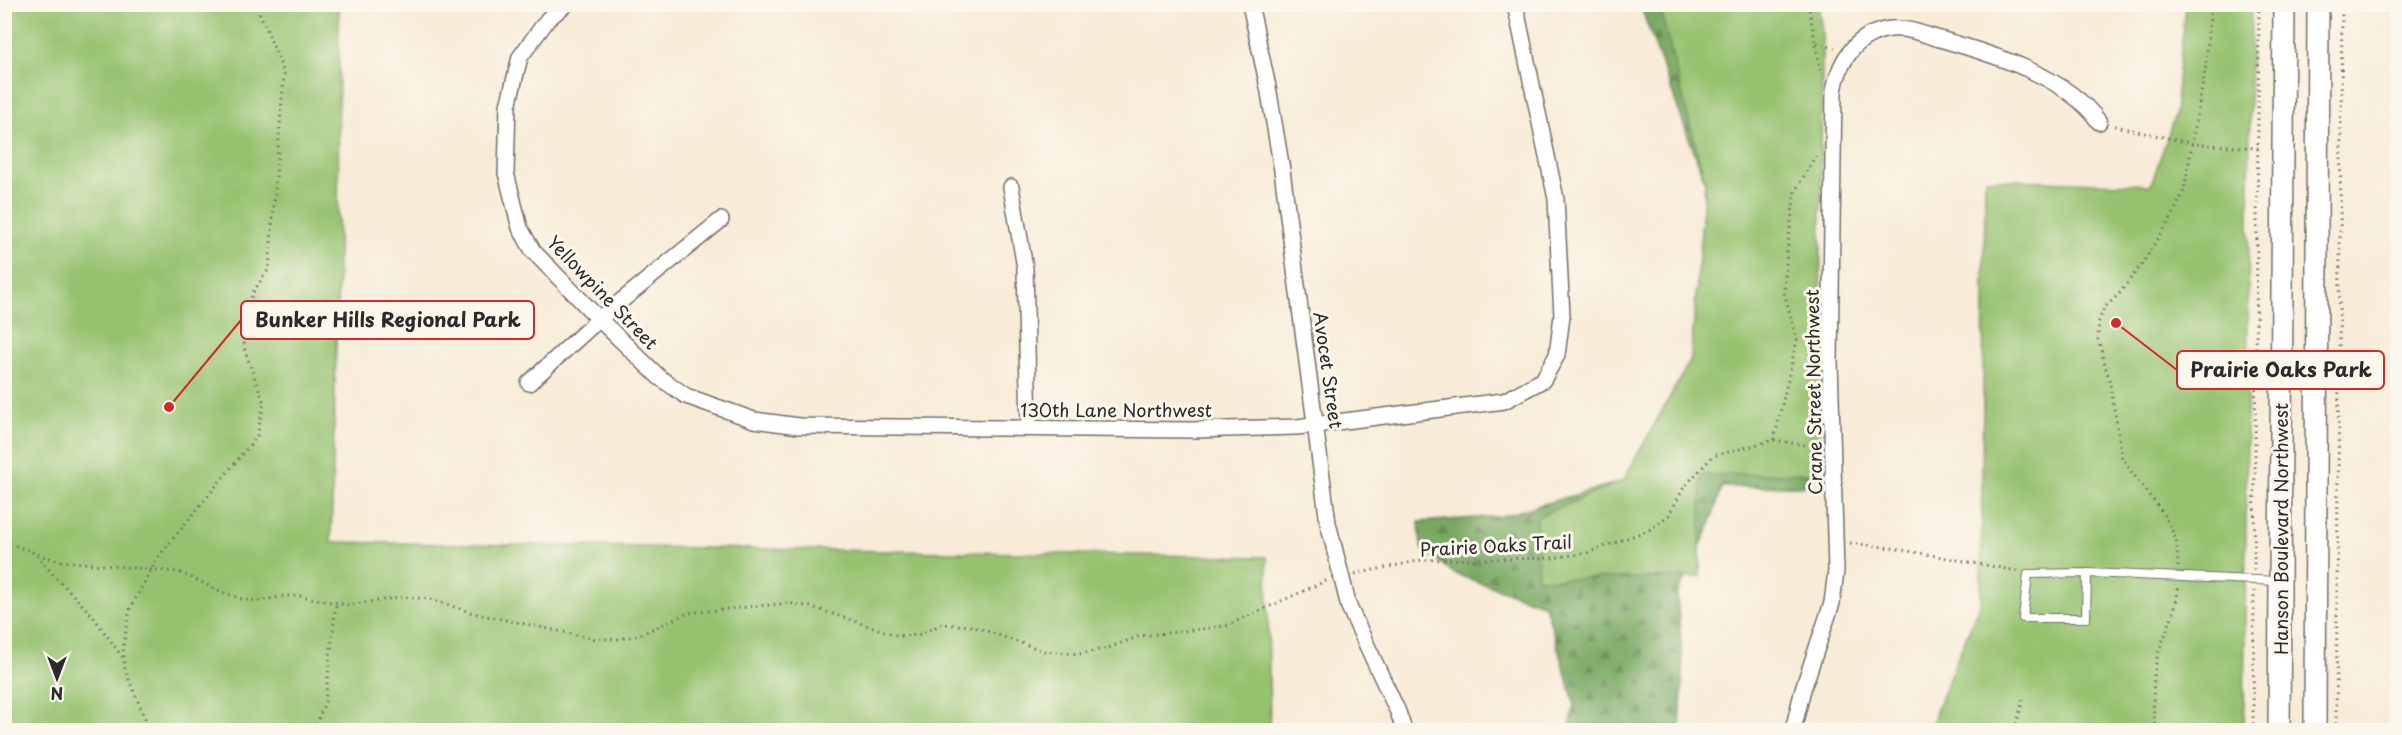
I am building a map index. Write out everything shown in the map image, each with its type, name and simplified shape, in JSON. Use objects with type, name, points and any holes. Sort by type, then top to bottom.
[{"type":"main road","name":"Hanson Boulevard Northwest","points":[[2279,730],[2284,4]]},
{"type":"main road","name":"Hanson Boulevard Northwest","points":[[2315,730],[2318,4]]},
{"type":"street","name":"Yellowpine Street","points":[[566,4],[548,20],[520,57],[508,106],[507,173],[520,228],[533,251],[599,319],[659,377],[686,396]]},
{"type":"street","name":"Avocet Street","points":[[1250,4],[1268,87],[1282,170],[1329,523],[1349,607],[1389,692],[1404,730]]},
{"type":"street","name":"130th Lane Northwest","points":[[686,396],[754,420],[800,426],[1029,428],[1213,429],[1317,424],[1504,401],[1543,380],[1557,355],[1562,316],[1556,200],[1515,4]]},
{"type":"street","name":"Crane Street Northwest","points":[[1793,730],[1803,689],[1832,603],[1836,571],[1830,361],[1833,113],[1837,75],[1850,51],[1861,40],[1892,29],[1909,31],[1958,44],[2032,72],[2088,106],[2099,122]]},
{"type":"street","points":[[1011,187],[1025,268],[1029,428]]},
{"type":"street","points":[[529,384],[599,319],[721,220]]},
{"type":"lane","points":[[2087,573],[2086,618],[2023,618],[2028,574],[2087,573],[2280,581]]},
{"type":"path","points":[[150,730],[125,670],[125,635],[130,609],[158,557],[257,436],[264,403],[244,348],[244,319],[253,292],[269,269],[284,73],[256,4]]},
{"type":"path","points":[[1808,4],[1817,45],[1821,83]]},
{"type":"path","points":[[2156,730],[2154,692],[2158,654],[2177,601],[2179,576],[2177,544],[2163,513],[2122,457],[2110,384],[2097,339],[2099,321],[2104,308],[2131,279],[2172,217],[2184,190],[2194,144],[2206,65],[2211,4]]},
{"type":"path","points":[[2254,569],[2259,4]]},
{"type":"path","points":[[2336,730],[2342,4]]},
{"type":"path","points":[[2099,122],[2194,144],[2258,148]]},
{"type":"path","points":[[1774,440],[1797,340],[1784,292],[1796,191],[1818,152]]},
{"type":"path","name":"Prairie Oaks Trail","points":[[1359,573],[1422,560],[1552,558],[1587,553],[1649,531],[1669,515],[1684,487],[1713,456],[1774,440],[1834,451]]},
{"type":"path","points":[[4,541],[61,561],[179,572],[245,600],[259,601],[285,596],[301,596],[348,605],[404,597],[430,599],[473,613],[597,639],[620,639],[639,635],[687,612],[789,603],[812,607],[899,636],[918,635],[942,624],[960,624],[1044,651],[1079,654],[1108,648],[1140,636],[1226,626],[1323,582]]},
{"type":"path","points":[[1836,542],[1892,548],[2028,574]]},
{"type":"path","points":[[36,554],[92,615],[124,659]]},
{"type":"path","points":[[2253,730],[2254,590]]},
{"type":"path","points":[[314,730],[326,702],[336,604]]},
{"type":"path","points":[[2015,730],[2023,699]]},
{"type":"green space","points":[[4,5],[339,5],[338,273],[331,542],[1267,557],[1270,730],[5,730]]},
{"type":"green space","points":[[1640,5],[1818,5],[1822,32],[1820,335],[1809,486],[1722,487],[1709,528],[1677,595],[1683,670],[1680,730],[1570,730],[1574,702],[1545,605],[1455,574],[1421,548],[1419,522],[1502,516],[1623,481],[1691,359],[1705,182]]},
{"type":"green space","points":[[1659,5],[1818,5],[1822,32],[1819,473],[1701,475],[1700,577],[1538,579],[1537,517],[1623,481],[1691,359],[1705,182]]},
{"type":"green space","points":[[2185,5],[2251,5],[2244,730],[1932,730],[1936,710],[1981,601],[1985,179],[2151,185],[2175,114]]},
{"type":"place","name":"Prairie Oaks Park","points":[[2116,323]]},
{"type":"place","name":"Bunker Hills Regional Park","points":[[169,407]]}]
